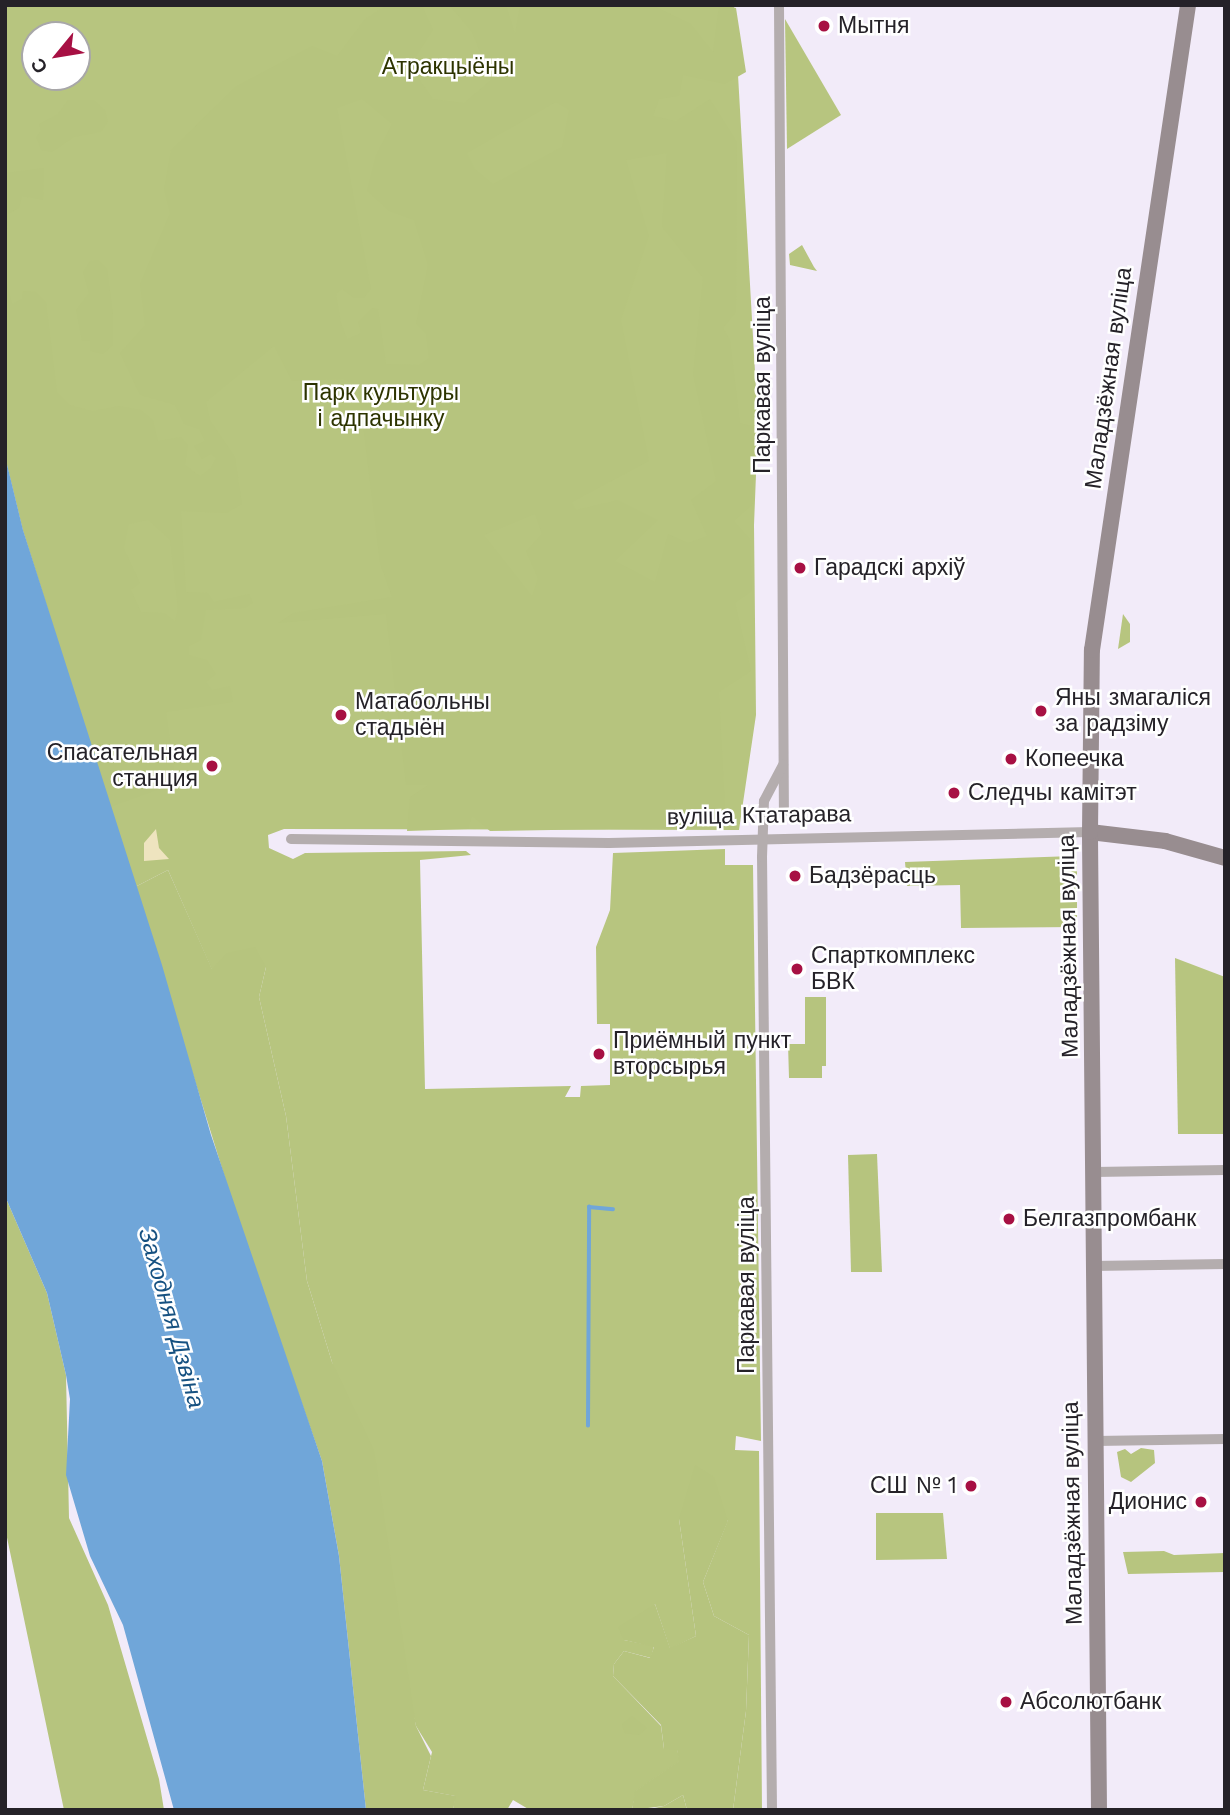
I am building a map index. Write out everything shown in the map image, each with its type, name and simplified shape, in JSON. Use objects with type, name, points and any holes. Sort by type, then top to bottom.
[{"type":"street","name":"Паркавая вуліца","points":[[779,5],[783,812]]},
{"type":"street","name":"Маладзёжная вуліца","points":[[1099,1810],[1090,832],[1093,650],[1188,5]]},
{"type":"street","name":"Паркавая вуліца","points":[[772,1810],[763,838],[766,791],[783,765]]},
{"type":"street","name":"вуліца Ктатарава","points":[[291,839],[609,843],[1090,832],[1165,841],[1225,858]]},
{"type":"street","points":[[1094,1172],[1225,1171]]},
{"type":"street","points":[[1093,1266],[1225,1264]]},
{"type":"street","points":[[1096,1441],[1225,1439]]},
{"type":"green space","name":"Парк культуры і адпачынку","points":[[5,5],[734,5],[758,424],[754,525],[756,715],[739,830],[284,829],[268,835],[269,848],[293,859],[305,853],[466,851],[471,855],[420,860],[425,1089],[571,1086],[565,1097],[580,1097],[581,1086],[610,1085],[610,1024],[597,1024],[596,947],[610,910],[613,853],[725,849],[725,865],[753,865],[761,1441],[736,1436],[735,1450],[759,1451],[762,1810],[733,1810],[746,1711],[749,1635],[714,1616],[703,1582],[728,1520],[679,1519],[696,1636],[670,1649],[655,1604],[624,1640],[654,1646],[651,1658],[624,1651],[614,1664],[613,1676],[661,1726],[664,1749],[677,1749],[680,1761],[636,1791],[632,1810],[530,1810],[513,1800],[507,1810],[453,1810],[455,1796],[423,1790],[432,1752],[416,1726],[332,1362],[307,1281],[286,1116],[259,997],[266,967],[212,970],[168,870],[135,887],[23,530],[5,456]]},
{"type":"green space","name":"Парк культуры і адпачынку","points":[[387,5],[422,5],[433,30],[410,66],[433,99],[464,103],[491,80],[472,32],[449,5],[506,5],[515,34],[520,5],[652,5],[691,24],[713,52],[719,5],[736,8],[746,72],[725,84],[683,75],[679,96],[659,99],[653,116],[676,121],[710,99],[737,142],[736,312],[723,328],[730,340],[740,423],[755,427],[752,505],[734,521],[750,539],[752,591],[735,603],[751,671],[719,692],[726,827],[490,831],[472,816],[468,829],[407,831],[410,797],[428,785],[406,785],[386,614],[278,623],[293,613],[392,597],[380,563],[358,385],[343,379],[292,381],[274,346],[206,402],[210,420],[235,457],[242,504],[227,513],[181,511],[186,592],[208,593],[214,602],[249,594],[253,603],[245,608],[206,610],[201,640],[189,646],[189,655],[207,660],[216,674],[206,682],[212,690],[230,686],[233,702],[166,712],[176,783],[110,807],[23,530],[5,456],[5,276],[12,304],[22,299],[23,291],[36,292],[46,302],[57,392],[70,405],[92,411],[119,406],[141,410],[153,420],[158,441],[181,437],[188,445],[185,465],[200,476],[211,468],[216,458],[211,454],[202,459],[194,446],[205,441],[199,429],[184,424],[175,405],[140,395],[120,353],[145,325],[140,284],[170,213],[164,189],[171,150],[235,87],[312,46],[337,56],[365,19]],"holes":[[[362,99],[392,124],[376,155],[367,191],[389,211],[414,220],[428,265],[416,324],[426,334],[429,358],[419,365],[386,364],[378,309],[372,308],[358,322],[361,333],[347,339],[341,323],[336,294],[342,289],[354,298],[364,298],[371,289],[337,108]],[[556,102],[569,110],[562,147],[493,184],[475,169],[467,153]],[[667,153],[662,227],[703,278],[693,374],[716,481],[691,500],[707,536],[688,543],[668,534],[655,582],[615,561],[658,520],[618,500],[576,510],[572,502],[649,461],[621,320],[649,236],[626,160]],[[535,514],[542,534],[526,551],[538,578],[532,596],[484,535]],[[148,520],[170,540],[178,609],[175,621],[164,613],[141,612],[131,590],[140,583],[124,549],[129,524]]]},
{"type":"green space","points":[[785,19],[841,115],[787,149]]},
{"type":"green space","points":[[68,100],[94,100],[105,110],[108,122],[101,132],[74,137],[52,152],[41,150],[36,137],[41,131],[39,124],[58,114]]},
{"type":"green space","points":[[44,168],[43,200],[22,196],[19,208],[8,214],[5,261],[5,173]]},
{"type":"green space","points":[[802,245],[817,271],[790,265],[789,254]]},
{"type":"green space","points":[[99,260],[107,268],[113,314],[113,345],[103,354],[90,351],[90,341],[82,341],[76,310],[89,293],[83,272],[90,261]]},
{"type":"green space","points":[[1123,614],[1130,624],[1130,642],[1118,649]]},
{"type":"green space","points":[[1073,856],[1077,861],[1077,927],[961,928],[960,885],[907,886],[905,862]]},
{"type":"green space","points":[[168,870],[212,969],[227,953],[255,947],[266,967],[259,997],[286,1116],[307,1281],[332,1362],[374,1450],[416,1726],[431,1756],[423,1790],[456,1796],[453,1810],[366,1810],[339,1556],[322,1461],[242,1233],[135,887]]},
{"type":"green space","points":[[1175,958],[1225,977],[1225,1134],[1178,1134]]},
{"type":"green space","points":[[805,997],[826,997],[826,1066],[822,1066],[822,1078],[789,1078],[788,1044],[805,1044]]},
{"type":"green space","points":[[877,1154],[882,1272],[851,1272],[848,1155]]},
{"type":"green space","points":[[5,1196],[47,1293],[66,1375],[69,1518],[108,1605],[159,1779],[164,1810],[64,1810],[5,1528]]},
{"type":"green space","points":[[1141,1448],[1154,1450],[1155,1463],[1131,1482],[1121,1477],[1117,1452],[1125,1449],[1131,1454]]},
{"type":"green space","points":[[695,1465],[714,1477],[728,1521],[703,1582],[714,1616],[749,1635],[746,1711],[733,1810],[687,1810],[683,1795],[664,1806],[632,1810],[635,1791],[679,1761],[677,1750],[664,1749],[661,1725],[613,1676],[614,1664],[624,1651],[650,1658],[654,1647],[624,1640],[618,1627],[655,1604],[670,1648],[696,1636],[679,1519]]},
{"type":"green space","points":[[876,1513],[943,1513],[947,1559],[876,1560]]},
{"type":"green space","points":[[1164,1551],[1174,1555],[1225,1553],[1225,1572],[1128,1574],[1123,1552]]},
{"type":"green space","points":[[632,1716],[647,1728],[639,1735],[624,1733],[622,1724]]},
{"type":"green space","points":[[683,1795],[687,1810],[644,1810],[664,1806]]},
{"type":"sand","points":[[156,829],[159,848],[169,859],[144,861],[144,843]]},
{"type":"water","name":"Заходняя Дзвіна","points":[[5,456],[23,530],[162,965],[211,1135],[322,1461],[339,1556],[366,1810],[174,1810],[123,1625],[90,1556],[66,1475],[70,1399],[66,1375],[47,1293],[5,1196]]},
{"type":"waterway","points":[[588,1426],[589,1207],[613,1209]]},
{"type":"place","name":"Мытня","points":[[824,26]]},
{"type":"place","name":"Гарадскі архіў","points":[[800,568]]},
{"type":"place","name":"Яны змагаліся за радзіму","points":[[1041,711]]},
{"type":"place","name":"Матабольны стадыён","points":[[341,715]]},
{"type":"place","name":"Копеечка","points":[[1011,759]]},
{"type":"place","name":"Спасательная станция","points":[[212,766]]},
{"type":"place","name":"Следчы камітэт","points":[[954,793]]},
{"type":"place","name":"Бадзёрасць","points":[[795,876]]},
{"type":"place","name":"Спарткомплекс БВК","points":[[797,969]]},
{"type":"place","name":"Приёмный пункт вторсырья","points":[[599,1054]]},
{"type":"place","name":"Белгазпромбанк","points":[[1009,1219]]},
{"type":"place","name":"СШ № 1","points":[[971,1486]]},
{"type":"place","name":"Дионис","points":[[1201,1502]]},
{"type":"place","name":"Абсолютбанк","points":[[1006,1702]]},
{"type":"park label","name":"Атракцыёны","points":[[448,67]]}]
